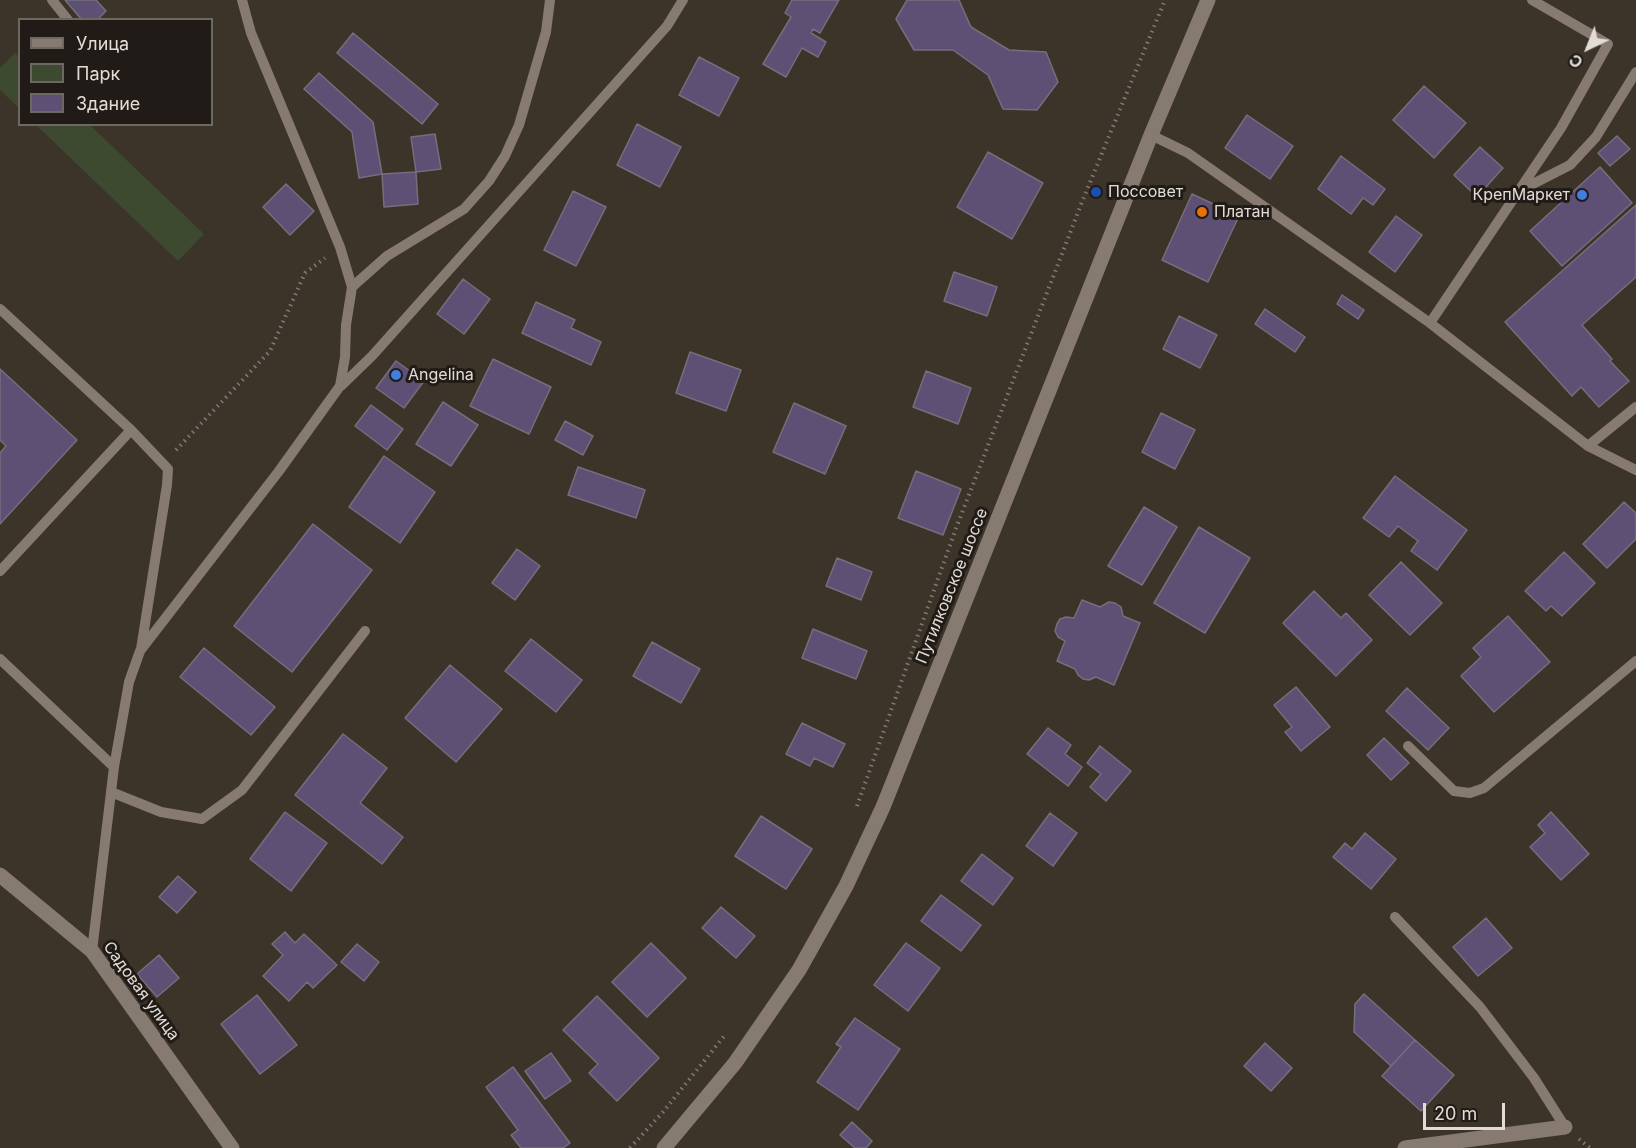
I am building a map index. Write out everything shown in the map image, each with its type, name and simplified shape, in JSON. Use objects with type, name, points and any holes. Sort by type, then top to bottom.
[{"type":"main road","name":"Путилковское шоссе","points":[[664,1148],[735,1063],[799,970],[846,886],[883,807],[1151,135],[1208,0]]},
{"type":"main road","name":"Садовая улица","points":[[0,875],[92,951],[232,1148]]},
{"type":"main road","points":[[1405,1148],[1564,1127]]},
{"type":"lane","points":[[52,0],[66,18]]},
{"type":"lane","points":[[242,0],[251,33],[340,248],[352,287],[340,386]]},
{"type":"lane","points":[[352,287],[387,256],[464,209],[489,181],[505,156],[519,125],[546,32],[550,0]]},
{"type":"lane","points":[[140,651],[279,471],[340,386],[372,356],[667,26],[683,0]]},
{"type":"lane","points":[[1430,323],[1561,128],[1608,44],[1532,0]]},
{"type":"lane","points":[[1518,192],[1570,165],[1596,137],[1636,72]]},
{"type":"lane","points":[[1151,135],[1188,153],[1430,323],[1588,446],[1636,470]]},
{"type":"lane","points":[[0,309],[131,430],[168,469],[140,651],[129,682],[114,767],[92,951]]},
{"type":"lane","points":[[1588,446],[1636,407]]},
{"type":"lane","points":[[0,571],[131,430]]},
{"type":"lane","points":[[111,792],[161,812],[202,819],[242,790],[365,631]]},
{"type":"lane","points":[[0,659],[114,767]]},
{"type":"lane","points":[[1408,746],[1454,791],[1470,793],[1484,788],[1636,661]]},
{"type":"lane","points":[[1395,917],[1479,1007],[1534,1078],[1564,1127]]},
{"type":"path","points":[[854,815],[955,531],[1077,213],[1165,0]]},
{"type":"path","points":[[164,463],[270,351],[306,273],[340,248]]},
{"type":"path","points":[[630,1148],[729,1032]]},
{"type":"green space","points":[[15,53],[18,56],[18,107],[0,90],[0,68]]},
{"type":"green space","points":[[37,126],[91,126],[204,234],[178,261]]},
{"type":"building","points":[[65,0],[96,0],[106,11],[99,18],[80,18]]},
{"type":"building","points":[[792,0],[839,0],[820,33],[813,29],[811,33],[826,42],[818,57],[802,48],[786,77],[763,64],[791,17],[785,13]]},
{"type":"building","points":[[907,0],[959,0],[971,27],[1009,50],[1046,52],[1058,82],[1037,110],[1003,109],[988,75],[953,50],[914,50],[896,19]]},
{"type":"building","points":[[353,33],[438,104],[422,124],[337,53]]},
{"type":"building","points":[[699,57],[739,78],[719,116],[679,95]]},
{"type":"building","points":[[319,73],[373,122],[382,174],[359,178],[352,132],[304,89]]},
{"type":"building","points":[[1424,86],[1466,123],[1434,158],[1393,120]]},
{"type":"building","points":[[1247,115],[1293,146],[1270,179],[1225,148]]},
{"type":"building","points":[[637,124],[681,147],[660,187],[617,165]]},
{"type":"building","points":[[435,134],[441,169],[416,172],[411,137]]},
{"type":"building","points":[[1617,136],[1630,149],[1610,166],[1598,153]]},
{"type":"building","points":[[1480,147],[1503,168],[1477,197],[1454,175]]},
{"type":"building","points":[[988,152],[1043,183],[1012,239],[957,207]]},
{"type":"building","points":[[1341,156],[1385,189],[1373,205],[1363,198],[1351,214],[1318,189]]},
{"type":"building","points":[[1600,167],[1632,203],[1562,266],[1530,231]]},
{"type":"building","points":[[416,172],[418,204],[384,207],[382,174]]},
{"type":"building","points":[[286,184],[314,211],[290,235],[263,207]]},
{"type":"building","points":[[573,191],[606,207],[576,266],[544,250]]},
{"type":"building","points":[[1192,194],[1239,216],[1208,282],[1162,260]]},
{"type":"building","points":[[1636,205],[1636,277],[1582,325],[1629,381],[1599,407],[1581,387],[1572,396],[1505,322]]},
{"type":"building","points":[[1396,216],[1422,235],[1395,272],[1369,252]]},
{"type":"building","points":[[954,272],[997,287],[987,316],[944,301]]},
{"type":"building","points":[[463,279],[490,299],[464,334],[437,314]]},
{"type":"building","points":[[1342,295],[1364,310],[1358,319],[1337,304]]},
{"type":"building","points":[[536,302],[575,320],[571,328],[601,342],[591,365],[522,333]]},
{"type":"building","points":[[1265,309],[1305,337],[1295,352],[1255,324]]},
{"type":"building","points":[[1179,316],[1217,335],[1200,368],[1163,349]]},
{"type":"building","points":[[690,352],[741,370],[726,411],[676,393]]},
{"type":"building","points":[[493,359],[551,387],[529,434],[470,406]]},
{"type":"building","points":[[396,361],[424,381],[404,408],[376,388]]},
{"type":"building","points":[[0,369],[77,440],[0,524],[0,453],[6,446],[0,440]]},
{"type":"building","points":[[926,371],[971,388],[958,424],[913,407]]},
{"type":"building","points":[[443,402],[478,425],[451,466],[416,444]]},
{"type":"building","points":[[794,403],[846,426],[825,474],[773,452]]},
{"type":"building","points":[[371,405],[403,429],[387,450],[355,426]]},
{"type":"building","points":[[1161,413],[1195,430],[1175,469],[1142,452]]},
{"type":"building","points":[[565,421],[593,436],[583,455],[555,440]]},
{"type":"building","points":[[384,456],[435,492],[400,543],[349,507]]},
{"type":"building","points":[[578,467],[645,490],[636,518],[568,495]]},
{"type":"building","points":[[916,471],[961,489],[943,535],[898,518]]},
{"type":"building","points":[[1395,476],[1467,530],[1437,570],[1411,551],[1418,541],[1398,526],[1389,537],[1363,518]]},
{"type":"building","points":[[1624,502],[1636,513],[1636,539],[1607,568],[1583,544]]},
{"type":"building","points":[[1144,507],[1177,527],[1142,585],[1108,566]]},
{"type":"building","points":[[313,524],[372,570],[292,672],[234,626]]},
{"type":"building","points":[[1199,527],[1250,558],[1205,633],[1154,603]]},
{"type":"building","points":[[517,549],[540,566],[515,600],[492,583]]},
{"type":"building","points":[[1564,552],[1595,583],[1562,616],[1551,606],[1546,611],[1525,591]]},
{"type":"building","points":[[837,558],[872,572],[861,600],[826,586]]},
{"type":"building","points":[[1401,562],[1442,603],[1410,635],[1369,595]]},
{"type":"building","points":[[1314,591],[1341,618],[1346,613],[1372,640],[1336,676],[1283,623]]},
{"type":"building","points":[[1082,600],[1100,607],[1109,602],[1115,603],[1121,607],[1123,616],[1140,623],[1114,685],[1096,677],[1089,680],[1083,679],[1075,669],[1057,661],[1065,641],[1058,637],[1055,631],[1057,624],[1060,619],[1074,618]]},
{"type":"building","points":[[1508,616],[1550,662],[1494,712],[1461,676],[1481,657],[1473,648]]},
{"type":"building","points":[[813,629],[867,651],[856,679],[802,658]]},
{"type":"building","points":[[531,639],[582,680],[556,712],[505,671]]},
{"type":"building","points":[[652,642],[700,669],[681,703],[633,676]]},
{"type":"building","points":[[204,648],[275,707],[251,735],[180,677]]},
{"type":"building","points":[[450,665],[502,709],[456,762],[405,718]]},
{"type":"building","points":[[1296,687],[1330,727],[1301,751],[1285,732],[1292,727],[1274,705]]},
{"type":"building","points":[[1407,688],[1449,728],[1428,750],[1386,711]]},
{"type":"building","points":[[802,723],[845,744],[833,767],[814,758],[810,766],[786,754]]},
{"type":"building","points":[[1048,728],[1071,745],[1065,754],[1082,767],[1068,786],[1027,754]]},
{"type":"building","points":[[343,734],[387,768],[360,803],[403,837],[382,864],[295,795]]},
{"type":"building","points":[[1384,738],[1409,763],[1391,780],[1367,755]]},
{"type":"building","points":[[1100,746],[1131,771],[1106,801],[1090,787],[1101,774],[1087,763]]},
{"type":"building","points":[[285,812],[327,843],[291,891],[250,859]]},
{"type":"building","points":[[1551,812],[1589,854],[1561,880],[1530,847],[1545,833],[1538,825]]},
{"type":"building","points":[[1050,813],[1077,833],[1053,866],[1026,846]]},
{"type":"building","points":[[761,816],[812,849],[786,889],[735,856]]},
{"type":"building","points":[[1365,833],[1396,859],[1371,889],[1333,857],[1345,843],[1352,849]]},
{"type":"building","points":[[982,854],[1013,878],[993,905],[961,881]]},
{"type":"building","points":[[178,876],[196,892],[177,913],[159,897]]},
{"type":"building","points":[[941,895],[981,925],[961,951],[921,921]]},
{"type":"building","points":[[721,907],[755,936],[736,958],[702,928]]},
{"type":"building","points":[[1486,918],[1512,948],[1478,976],[1453,947]]},
{"type":"building","points":[[285,932],[295,943],[304,934],[337,965],[313,988],[307,982],[289,1001],[263,976],[283,955],[272,944]]},
{"type":"building","points":[[651,943],[686,978],[647,1017],[612,982]]},
{"type":"building","points":[[906,943],[940,968],[908,1011],[874,985]]},
{"type":"building","points":[[357,944],[379,962],[364,981],[341,962]]},
{"type":"building","points":[[159,955],[179,978],[157,997],[137,974]]},
{"type":"building","points":[[1364,994],[1415,1040],[1391,1066],[1354,1032],[1355,1004]]},
{"type":"building","points":[[257,995],[297,1045],[260,1074],[221,1024]]},
{"type":"building","points":[[597,996],[659,1058],[617,1101],[589,1073],[598,1064],[563,1030]]},
{"type":"building","points":[[855,1018],[900,1049],[858,1110],[817,1082],[841,1047],[836,1044]]},
{"type":"building","points":[[1415,1040],[1454,1075],[1421,1111],[1382,1076]]},
{"type":"building","points":[[1265,1043],[1292,1068],[1271,1091],[1244,1066]]},
{"type":"building","points":[[551,1053],[571,1081],[545,1099],[525,1071]]},
{"type":"building","points":[[513,1067],[570,1143],[563,1148],[521,1148],[511,1135],[518,1130],[486,1087]]},
{"type":"building","points":[[852,1122],[872,1141],[866,1148],[855,1148],[840,1135]]},
{"type":"place","name":"Поссовет","points":[[1096,192]]},
{"type":"place","name":"КрепМаркет","points":[[1582,195]]},
{"type":"place","name":"Платан","points":[[1202,212]]},
{"type":"place","name":"Angelina","points":[[396,375]]}]
